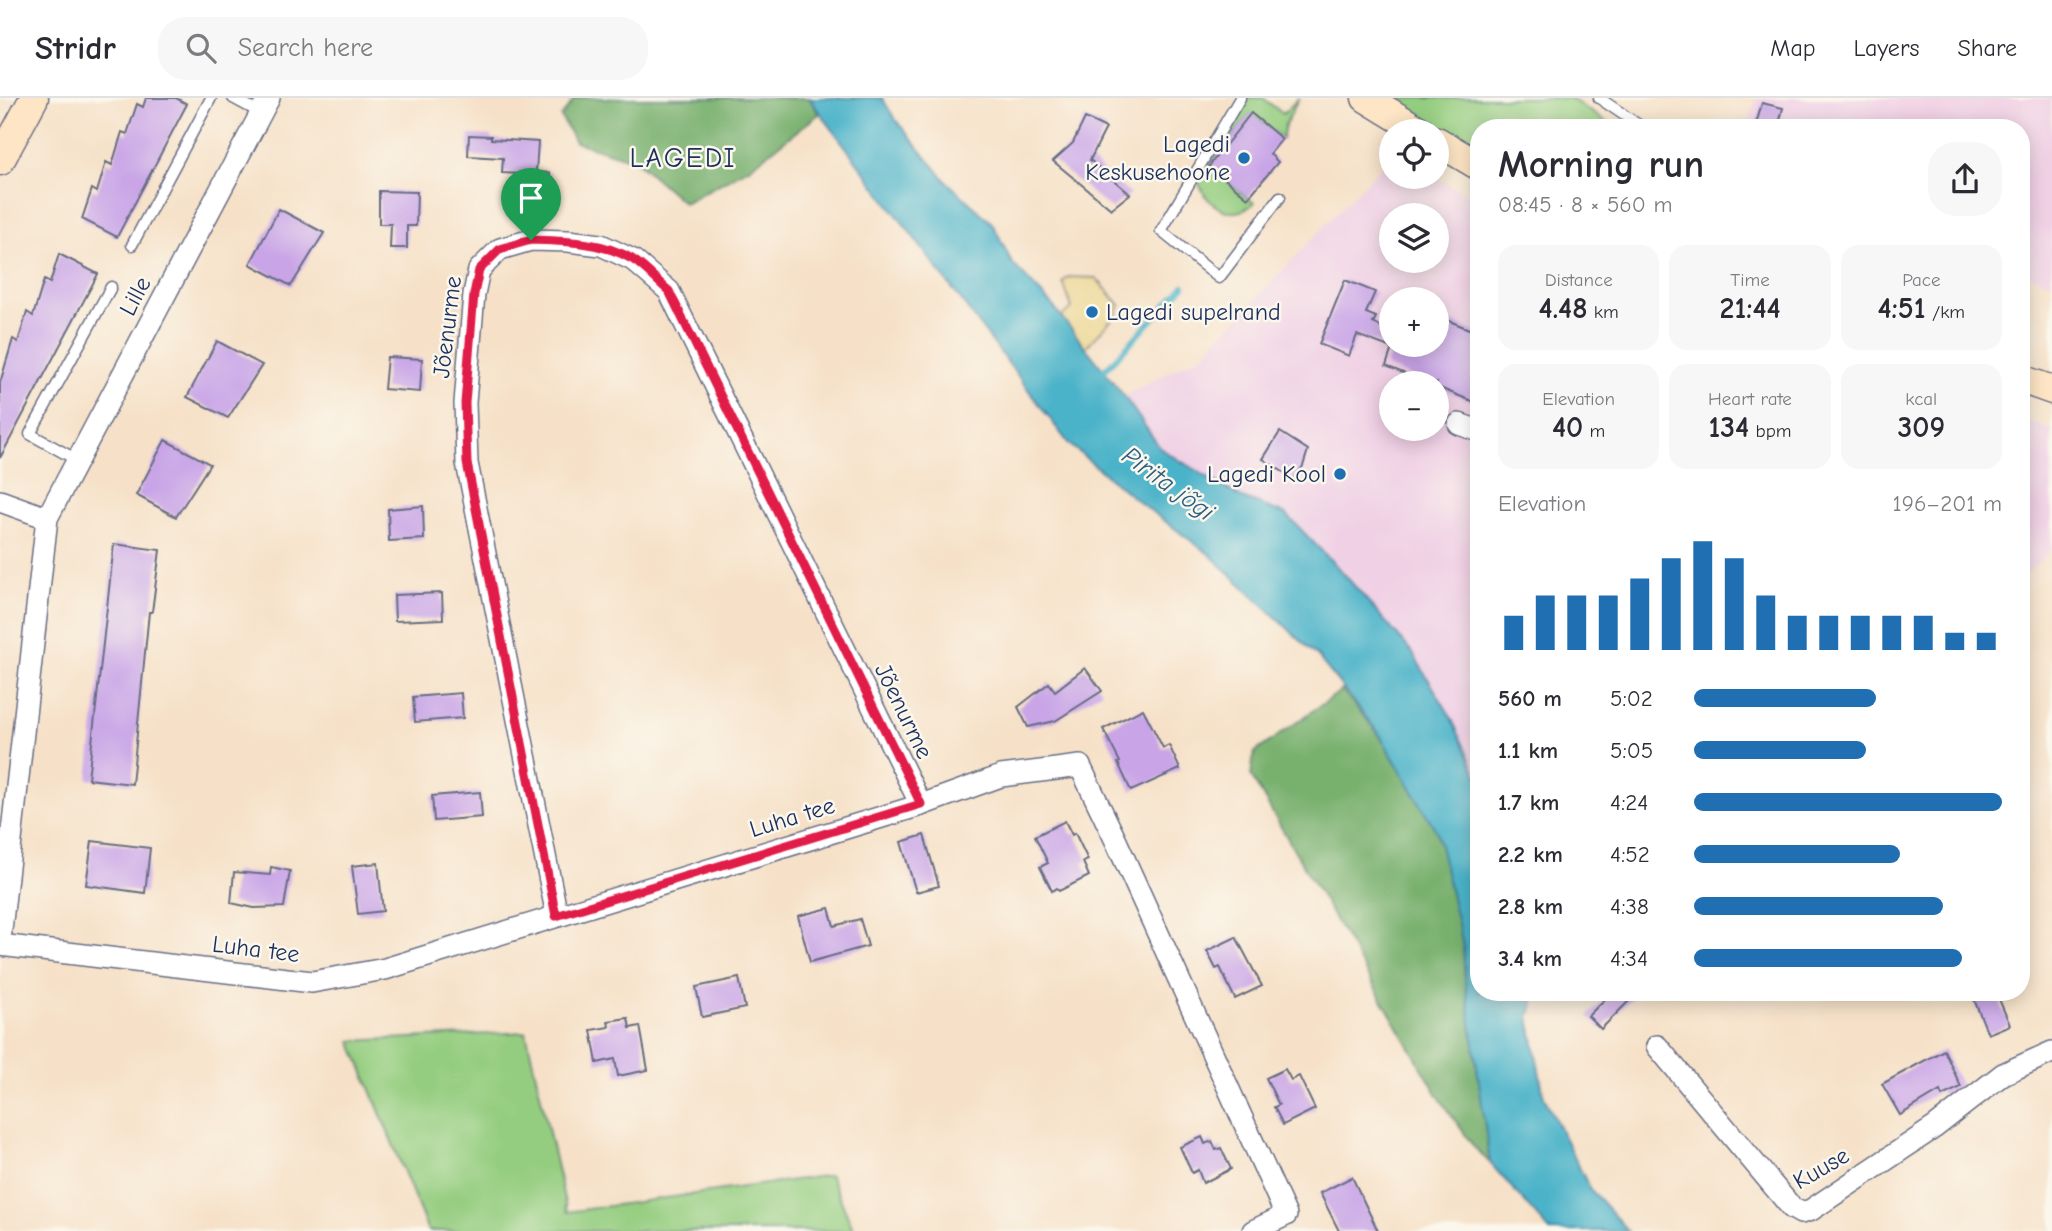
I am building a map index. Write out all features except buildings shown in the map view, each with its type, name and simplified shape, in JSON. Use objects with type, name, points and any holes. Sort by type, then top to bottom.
[{"type":"street","points":[[0,161],[34,98]]},
{"type":"street","points":[[1366,98],[1400,119]]},
{"type":"street","name":"Lille","points":[[0,942],[47,518],[265,106]]},
{"type":"street","name":"Jõenurme","points":[[556,916],[467,463],[465,403],[474,294],[479,270],[500,249],[531,240],[568,241],[601,246],[633,260],[669,291],[921,804]]},
{"type":"street","points":[[2030,382],[2052,390]]},
{"type":"street","points":[[0,500],[47,518]]},
{"type":"street","name":"Luha tee","points":[[0,942],[312,982],[385,969],[921,804],[1001,776],[1080,766],[1286,1215],[1253,1231]]},
{"type":"street","name":"Kuuse","points":[[1657,1046],[1792,1208],[1801,1213],[1811,1210],[1935,1127],[2003,1074],[2052,1052]]},
{"type":"lane","points":[[132,245],[211,98]]},
{"type":"lane","points":[[233,98],[265,106]]},
{"type":"lane","points":[[1240,98],[1161,231],[1219,278],[1280,197]]},
{"type":"lane","points":[[1599,98],[1630,119]]},
{"type":"lane","points":[[77,460],[30,435],[111,287]]},
{"type":"shaded area","points":[[1757,98],[2052,98],[2052,283],[2030,275],[2030,119],[1749,119]]},
{"type":"shaded area","name":"Lagedi Kool","points":[[1379,169],[1379,189],[1449,189],[1449,185],[1470,195],[1470,759],[1451,717],[1412,652],[1344,574],[1286,514],[1242,498],[1161,449],[1124,396],[1202,355]]},
{"type":"shaded area","points":[[2030,422],[2052,430],[2052,550],[2030,571]]},
{"type":"green space","points":[[575,98],[809,98],[819,114],[749,168],[684,203],[636,161],[575,142],[561,117]]},
{"type":"green space","points":[[1246,98],[1263,98],[1283,114],[1299,98],[1285,125],[1282,139],[1251,114],[1209,165],[1254,203],[1237,212],[1228,211],[1220,209],[1206,197],[1197,179]]},
{"type":"green space","points":[[1399,98],[1570,98],[1602,119],[1470,119],[1470,142],[1449,134],[1449,119],[1426,119],[1398,101]]},
{"type":"green space","points":[[1342,690],[1378,733],[1437,832],[1463,945],[1465,979],[1490,1163],[1474,1147],[1439,1097],[1251,776],[1254,753]]},
{"type":"green space","points":[[526,1032],[567,1212],[830,1175],[854,1231],[428,1231],[351,1041]]},
{"type":"sand","name":"Lagedi supelrand","points":[[1068,277],[1096,278],[1120,305],[1116,315],[1085,348],[1061,317],[1072,308],[1063,282]]},
{"type":"water","name":"Pirita jõgi","points":[[809,98],[882,98],[895,119],[945,180],[993,224],[1012,263],[1052,305],[1124,396],[1161,449],[1242,498],[1286,514],[1344,574],[1412,652],[1451,717],[1470,759],[1470,1001],[1533,1001],[1529,1017],[1544,1097],[1590,1189],[1628,1231],[1550,1231],[1490,1163],[1465,979],[1463,945],[1437,832],[1378,732],[1318,657],[1209,554],[1135,499],[1069,444]]},
{"type":"waterway","points":[[1099,376],[1184,286]]},
{"type":"place","name":"Lagedi Keskusehoone","points":[[1244,158]]},
{"type":"place","name":"Lagedi supelrand","points":[[1092,312]]},
{"type":"place","name":"Lagedi Kool","points":[[1340,474]]},
{"type":"district","name":"LAGEDI","points":[[683,158]]},
{"type":"route","points":[[531,240],[568,241],[601,246],[633,260],[669,291],[921,804],[556,916],[467,463],[465,403],[474,294],[479,270],[500,249],[531,240]]}]
